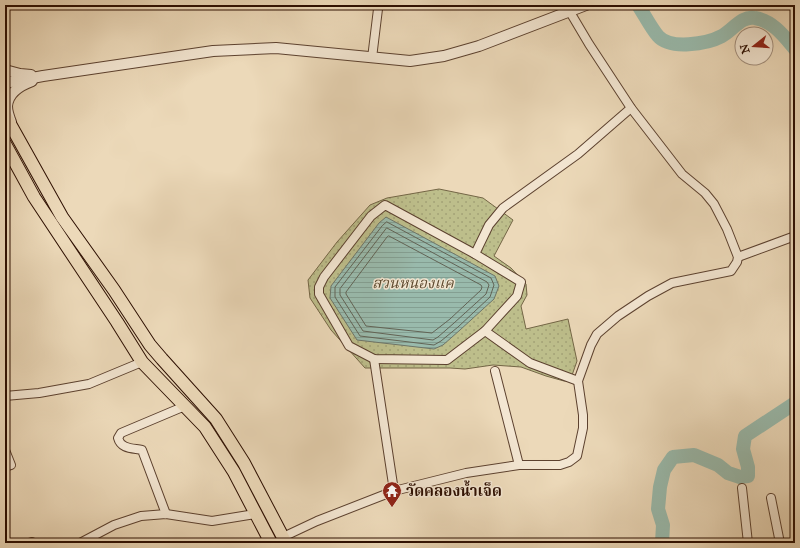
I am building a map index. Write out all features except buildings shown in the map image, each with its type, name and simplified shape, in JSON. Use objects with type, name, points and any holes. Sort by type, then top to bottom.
[{"type":"main road","points":[[5,115],[62,217],[114,290],[150,345],[216,419],[244,463],[285,540]]},
{"type":"main road","points":[[5,144],[34,196],[142,362],[205,427],[234,472],[271,543]]},
{"type":"street","points":[[372,58],[378,9],[377,5]]},
{"type":"street","points":[[5,83],[43,76],[221,51],[276,48],[410,61],[444,56],[479,46],[586,5]]},
{"type":"street","points":[[285,540],[317,521],[394,491],[466,473],[519,465],[560,464],[569,462],[577,456],[583,428],[583,415],[578,380],[591,345],[597,334],[618,316],[648,296],[672,283],[731,271],[737,262],[738,257],[727,229],[714,204],[682,174],[631,108],[570,12]]},
{"type":"street","points":[[5,70],[20,74],[43,76]]},
{"type":"street","points":[[13,129],[7,106],[9,98],[25,84],[43,76]]},
{"type":"street","points":[[475,254],[489,225],[504,208],[578,154],[631,108]]},
{"type":"street","points":[[385,206],[475,254],[521,282],[517,296],[485,331],[447,360],[374,359],[349,346],[319,294],[319,287],[324,276],[370,216],[385,206]]},
{"type":"street","points":[[738,257],[795,236]]},
{"type":"street","points":[[485,331],[530,363],[578,380]]},
{"type":"street","points":[[374,359],[394,491]]},
{"type":"street","points":[[5,396],[39,393],[89,384],[142,362]]},
{"type":"street","points":[[495,371],[519,465]]},
{"type":"street","points":[[166,514],[142,450],[126,448],[120,443],[118,438],[121,433],[185,406]]},
{"type":"street","points":[[5,450],[11,465],[5,467]]},
{"type":"street","points":[[742,488],[748,543]]},
{"type":"street","points":[[771,498],[780,543]]},
{"type":"street","points":[[80,543],[114,525],[140,516],[166,514],[212,521],[256,514]]},
{"type":"green space","name":"สวนหนองแค","points":[[439,189],[483,198],[513,220],[494,256],[511,268],[526,284],[527,295],[521,306],[526,329],[568,319],[577,361],[570,381],[564,381],[546,376],[521,367],[493,365],[465,369],[365,368],[331,330],[310,298],[308,280],[337,242],[370,205],[387,198]]},
{"type":"water","points":[[386,217],[495,276],[499,286],[494,299],[443,345],[434,349],[357,340],[330,298],[331,286],[379,223]]},
{"type":"waterway","points":[[638,5],[658,36],[671,43],[689,44],[715,39],[726,34],[741,21],[755,18],[767,22],[773,26],[795,49]]},
{"type":"waterway","points":[[662,543],[663,525],[658,509],[660,487],[664,470],[673,457],[694,455],[718,465],[728,473],[740,477],[748,476],[748,467],[743,449],[745,436],[795,403]]},
{"type":"place","name":"วัดคลองน้ำเจ็ด","points":[[392,508]]}]
